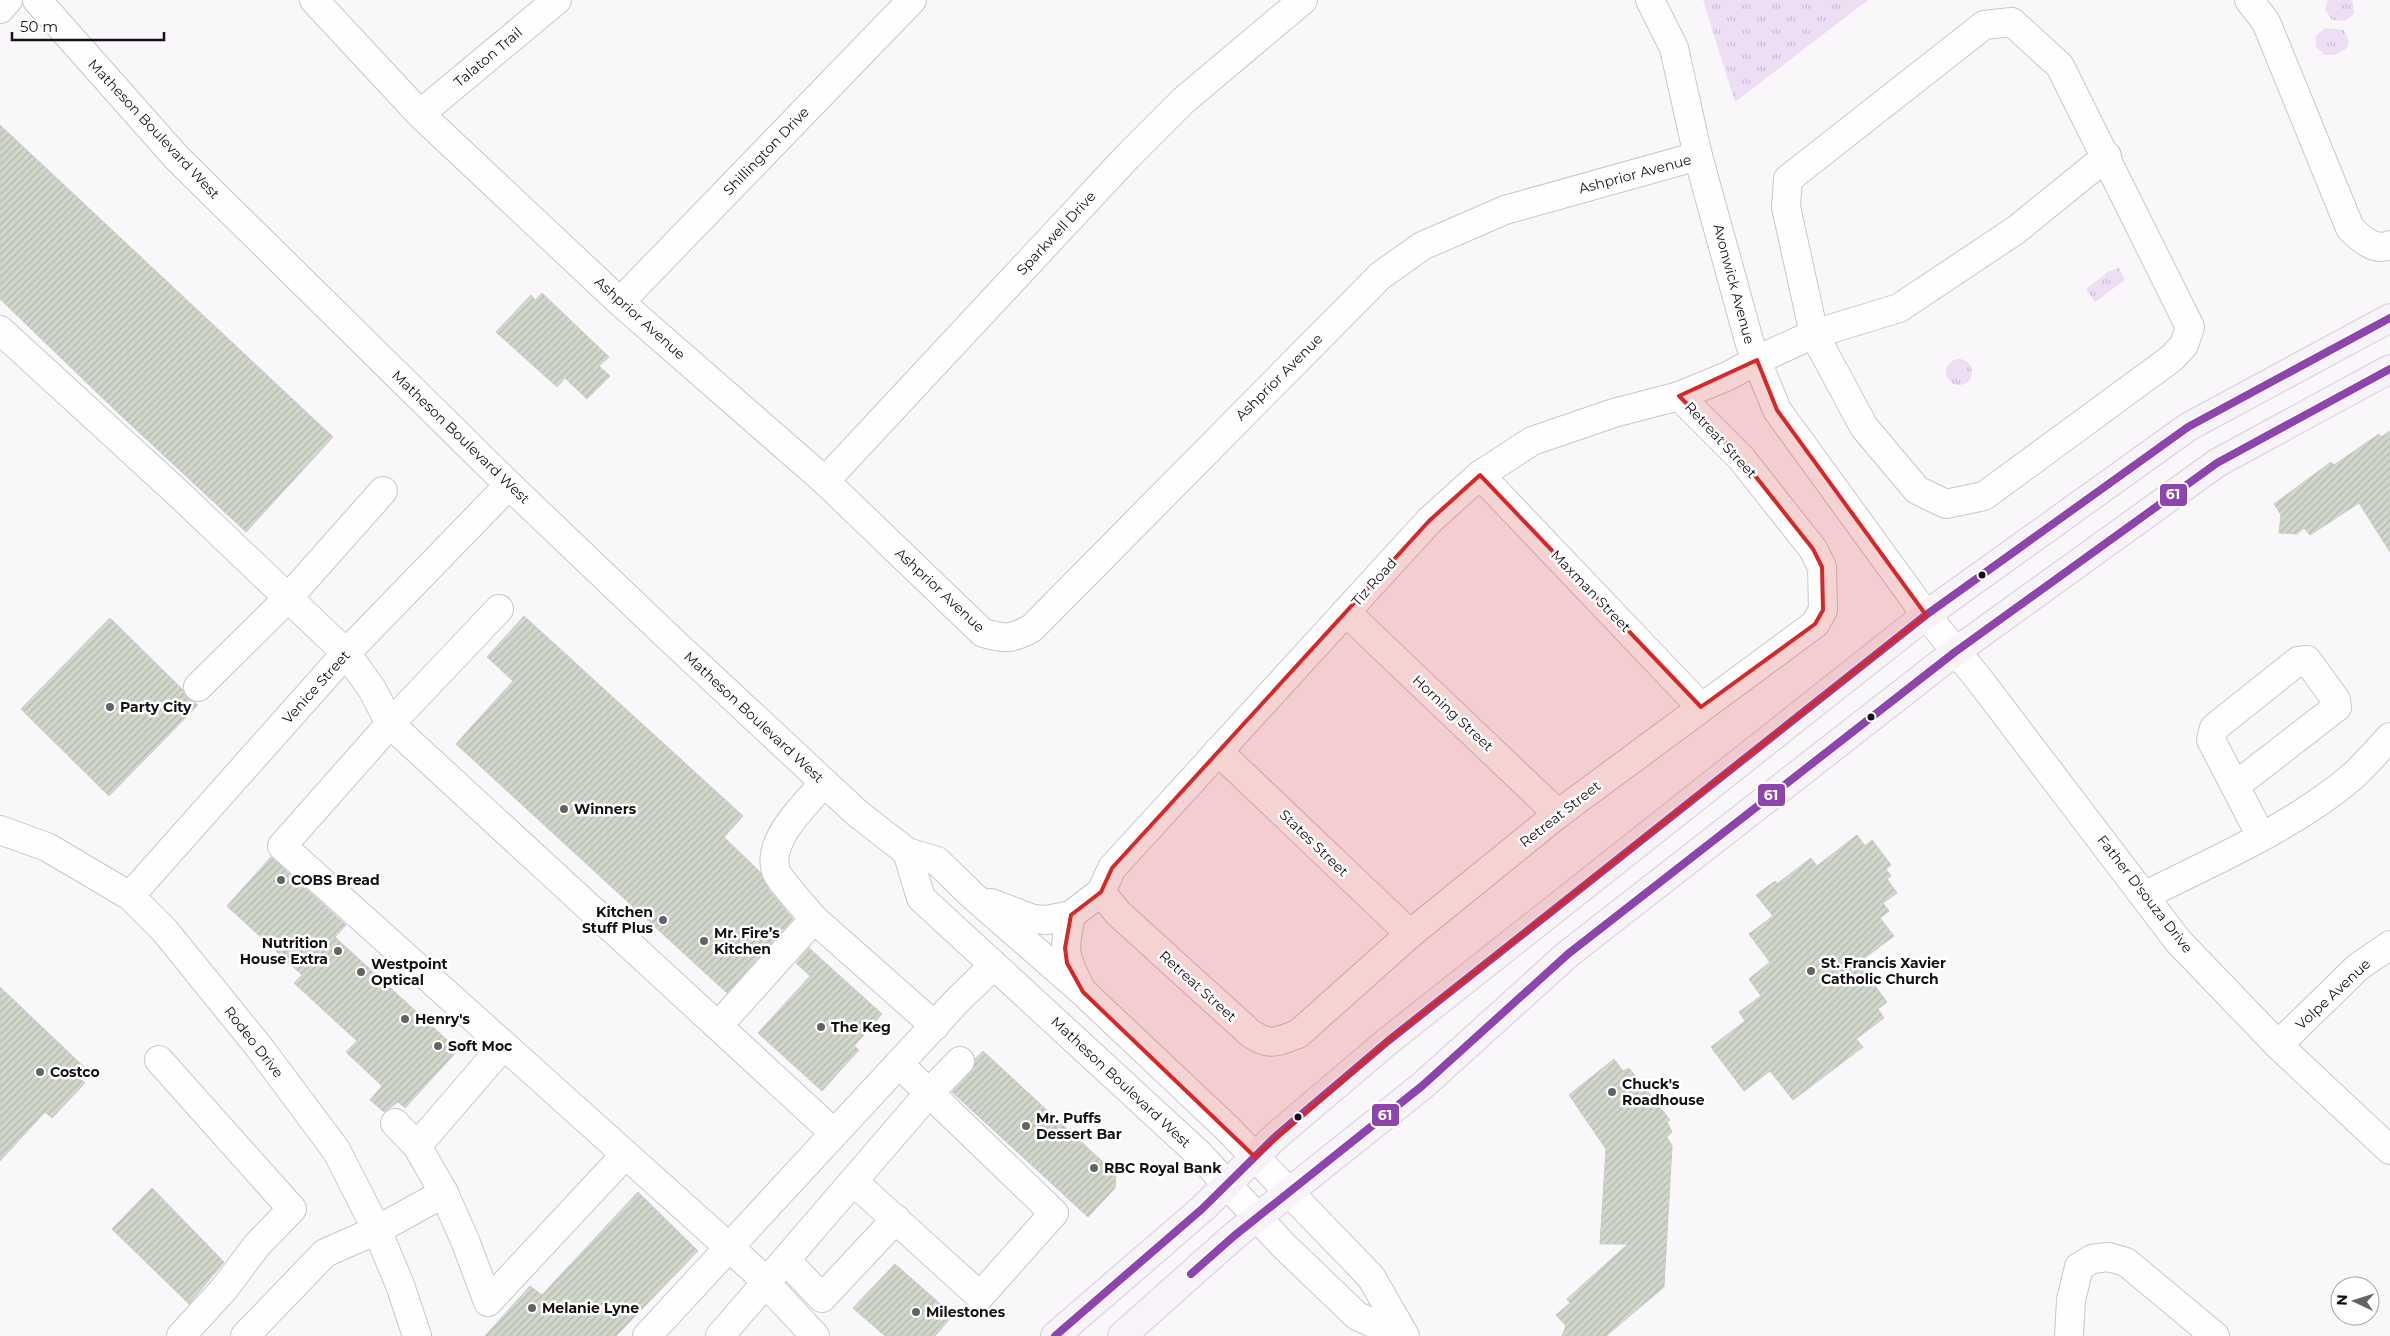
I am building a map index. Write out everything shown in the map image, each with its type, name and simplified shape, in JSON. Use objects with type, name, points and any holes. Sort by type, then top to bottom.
[{"type":"main road","points":[[1055,1336],[1202,1209],[1276,1136],[1388,1041],[1926,615],[2188,427],[2390,318]]},
{"type":"main road","points":[[1122,1336],[1258,1217],[1422,1086],[1568,954],[1955,652],[2217,463],[2390,369]]},
{"type":"street","points":[[0,9],[8,0]]},
{"type":"street","name":"Matheson Boulevard West","points":[[37,0],[177,158],[509,485],[857,813],[907,852],[937,861],[973,896],[1083,992],[1227,1128],[1371,1278],[1405,1336]]},
{"type":"street","name":"Ashprior Avenue","points":[[314,0],[420,114],[620,302],[825,482],[983,632],[1013,638],[1032,628],[1373,283],[1422,246],[1505,210],[1698,156]]},
{"type":"street","name":"Talaton Trail","points":[[420,114],[557,0]]},
{"type":"street","name":"Sparkwell Drive","points":[[825,482],[1128,156],[1184,100],[1303,0]]},
{"type":"street","name":"Avonwick Avenue","points":[[1650,0],[1674,48],[1698,156],[1750,344],[1778,410],[1926,615]]},
{"type":"street","points":[[2249,0],[2266,22],[2350,228],[2367,244],[2386,247],[2390,245]]},
{"type":"street","name":"Shillington Drive","points":[[620,302],[905,2]]},
{"type":"street","points":[[2006,11],[2060,66],[2107,156],[2190,327],[2184,345],[2172,358],[1984,496],[1946,504],[1917,490],[1864,427],[1814,334],[1786,207],[1788,179],[1984,25],[2006,11]]},
{"type":"street","name":"Tiz Road","points":[[973,896],[1033,919],[1047,920],[1071,915],[1101,892],[1112,868],[1429,522],[1480,475],[1532,441],[1614,413],[1679,396],[1728,376],[1757,360],[1814,334],[1899,308],[2016,230],[2107,156]]},
{"type":"street","points":[[0,330],[180,495],[346,654],[372,689],[390,724],[834,1133]]},
{"type":"street","name":"Retreat Street","points":[[1101,892],[1118,913],[1250,1033],[1264,1042],[1277,1042],[1298,1034],[1410,934],[1558,814],[1815,624],[1823,610],[1822,567],[1813,549],[1741,458],[1679,396]]},
{"type":"street","name":"Maxman Street","points":[[1480,475],[1702,707]]},
{"type":"street","name":"Venice Street","points":[[130,896],[346,654],[509,485]]},
{"type":"street","points":[[198,687],[288,598],[384,491]]},
{"type":"street","points":[[499,608],[390,724],[282,846],[767,1283],[815,1336]]},
{"type":"street","name":"Horning Street","points":[[1346,612],[1558,814]]},
{"type":"street","name":"Father D'souza Drive","points":[[1926,615],[2008,716],[2178,941],[2278,1044],[2390,1150]]},
{"type":"street","points":[[2235,786],[2337,706],[2336,700],[2307,660],[2298,660],[2214,728],[2211,740],[2261,836]]},
{"type":"street","points":[[2144,896],[2261,836],[2306,810],[2354,775],[2390,737]]},
{"type":"street","name":"States Street","points":[[1218,751],[1410,934]]},
{"type":"street","points":[[824,783],[791,820],[775,847],[776,871],[814,919],[935,1026]]},
{"type":"street","name":"Rodeo Drive","points":[[0,830],[47,847],[130,896],[165,931],[259,1047],[336,1150],[377,1230],[400,1285],[417,1336]]},
{"type":"street","name":"Matheson Boulevard West","points":[[907,852],[921,898],[1200,1154],[1283,1245],[1358,1316],[1401,1336]]},
{"type":"street","points":[[1071,915],[1064,948],[1068,963],[1083,992]]},
{"type":"street","points":[[718,1026],[814,919]]},
{"type":"street","name":"Volpe Avenue","points":[[2278,1044],[2358,968],[2390,945]]},
{"type":"street","points":[[647,1336],[834,1133],[994,965]]},
{"type":"street","points":[[417,1146],[504,1046]]},
{"type":"street","points":[[159,1060],[292,1209],[257,1245],[224,1289],[180,1336]]},
{"type":"street","points":[[727,1334],[786,1260],[929,1093],[960,1061]]},
{"type":"street","points":[[854,1182],[980,1296],[1054,1213],[899,1064]]},
{"type":"street","points":[[395,1123],[417,1146],[444,1193],[466,1243],[488,1302],[625,1155]]},
{"type":"street","points":[[246,1336],[325,1253],[377,1230],[444,1193]]},
{"type":"street","points":[[786,1260],[822,1298],[896,1219]]},
{"type":"street","points":[[2069,1336],[2071,1300],[2079,1267],[2092,1259],[2108,1257],[2126,1262],[2140,1272],[2215,1336]]},
{"type":"highlighted area","points":[[1757,360],[1777,410],[1926,615],[1388,1041],[1255,1157],[1083,992],[1067,963],[1065,948],[1071,915],[1101,892],[1112,868],[1429,521],[1480,475],[1701,707],[1815,624],[1823,610],[1822,567],[1813,549],[1741,458],[1679,396]]},
{"type":"green space","points":[[1703,0],[1868,0],[1735,102]]},
{"type":"green space","points":[[2328,0],[2351,0],[2353,2],[2354,14],[2345,21],[2332,20],[2325,9]]},
{"type":"green space","points":[[2325,28],[2344,30],[2349,41],[2346,49],[2334,55],[2324,55],[2316,47],[2316,36]]},
{"type":"green space","points":[[2119,268],[2125,280],[2095,302],[2086,289],[2109,271]]},
{"type":"green space","points":[[1959,359],[1968,363],[1972,372],[1968,381],[1959,385],[1950,381],[1946,372],[1950,363]]},
{"type":"building","points":[[0,125],[333,437],[246,532],[115,410],[0,299]]},
{"type":"building","points":[[542,293],[609,357],[599,366],[610,376],[587,399],[565,378],[557,387],[496,332],[531,295],[535,300]]},
{"type":"building","points":[[2390,431],[2390,552],[2359,503],[2310,535],[2304,528],[2297,534],[2279,533],[2281,515],[2274,504],[2331,462],[2334,465],[2379,434],[2381,437]]},
{"type":"building","points":[[524,616],[743,816],[724,837],[760,872],[769,890],[793,919],[727,993],[456,744],[513,681],[487,657]]},
{"type":"building","name":"Party City","points":[[110,618],[183,690],[187,698],[198,705],[109,796],[21,709]]},
{"type":"building","name":"St. Francis Xavier Catholic Church","points":[[1857,835],[1865,846],[1872,840],[1891,865],[1886,869],[1891,876],[1887,879],[1897,893],[1883,903],[1889,911],[1880,918],[1894,936],[1858,963],[1887,1002],[1878,1009],[1884,1018],[1856,1039],[1863,1047],[1793,1100],[1770,1071],[1744,1091],[1711,1047],[1745,1021],[1739,1012],[1761,996],[1749,979],[1770,962],[1749,934],[1773,916],[1756,895],[1775,881],[1777,884],[1811,858],[1817,866]]},
{"type":"building","points":[[271,857],[346,925],[335,937],[458,1050],[405,1108],[398,1102],[384,1112],[370,1100],[382,1086],[346,1052],[357,1041],[294,983],[302,975],[227,906]]},
{"type":"building","points":[[809,948],[882,1014],[854,1046],[859,1050],[822,1091],[758,1033],[810,976],[796,963]]},
{"type":"building","name":"Costco","points":[[0,987],[84,1067],[78,1077],[85,1083],[52,1118],[45,1112],[0,1161]]},
{"type":"building","points":[[983,1051],[1116,1174],[1115,1188],[1088,1217],[952,1092],[971,1072],[975,1059]]},
{"type":"building","points":[[1614,1059],[1623,1071],[1629,1068],[1670,1120],[1667,1122],[1672,1132],[1667,1137],[1672,1146],[1664,1287],[1606,1336],[1562,1336],[1566,1326],[1556,1315],[1570,1303],[1567,1299],[1628,1244],[1600,1244],[1606,1149],[1569,1095]]},
{"type":"building","points":[[152,1188],[224,1262],[189,1304],[112,1229]]},
{"type":"building","points":[[638,1192],[698,1251],[616,1336],[485,1336],[530,1286],[542,1295]]},
{"type":"building","points":[[895,1264],[953,1315],[935,1336],[885,1336],[853,1308]]},
{"type":"transit line","name":"61","points":[[1055,1336],[1202,1209],[1276,1136],[1388,1041],[1926,615],[2188,427],[2390,318]]},
{"type":"transit line","name":"61","points":[[1191,1274],[1234,1236],[1422,1086],[1568,954],[1955,652],[2217,463],[2390,369]]},
{"type":"place","name":"Party City","points":[[110,707]]},
{"type":"place","name":"Winners","points":[[564,809]]},
{"type":"place","name":"COBS Bread","points":[[281,880]]},
{"type":"place","name":"Kitchen Stuff Plus","points":[[663,920]]},
{"type":"place","name":"Mr. Fire’s Kitchen","points":[[704,941]]},
{"type":"place","name":"Nutrition House Extra","points":[[338,951]]},
{"type":"place","name":"St. Francis Xavier Catholic Church","points":[[1811,971]]},
{"type":"place","name":"Westpoint Optical","points":[[361,972]]},
{"type":"place","name":"Henry's","points":[[405,1019]]},
{"type":"place","name":"The Keg","points":[[821,1027]]},
{"type":"place","name":"Soft Moc","points":[[438,1046]]},
{"type":"place","name":"Costco","points":[[40,1072]]},
{"type":"place","name":"Chuck's Roadhouse","points":[[1612,1092]]},
{"type":"place","name":"Mr. Puffs Dessert Bar","points":[[1026,1126]]},
{"type":"place","name":"RBC Royal Bank","points":[[1094,1168]]},
{"type":"place","name":"Melanie Lyne","points":[[532,1308]]},
{"type":"place","name":"Milestones","points":[[916,1312]]}]
